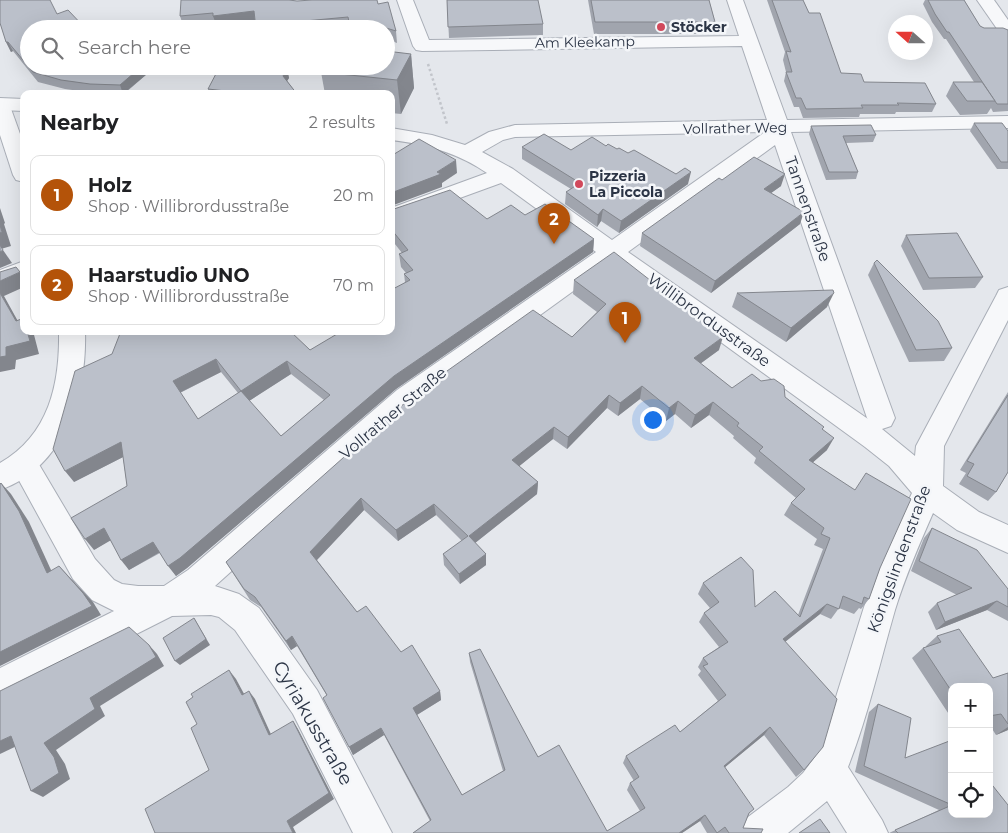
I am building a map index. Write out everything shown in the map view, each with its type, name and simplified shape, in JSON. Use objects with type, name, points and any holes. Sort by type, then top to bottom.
[{"type":"street","points":[[405,0],[422,46]]},
{"type":"street","name":"Tannenstraße","points":[[735,0],[881,418]]},
{"type":"street","points":[[985,0],[1008,32]]},
{"type":"street","name":"Am Kleekamp","points":[[422,46],[748,40]]},
{"type":"street","points":[[20,105],[0,105],[20,163]]},
{"type":"street","name":"Vollrather Weg","points":[[468,152],[496,136],[512,131],[1008,122]]},
{"type":"street","name":"Vollrather Straße","points":[[0,686],[168,601],[218,565],[408,397],[771,140],[780,127]]},
{"type":"street","name":"Willibrordusstraße","points":[[395,135],[425,139],[468,152],[505,174],[875,439],[899,458],[928,491],[954,513],[1008,539]]},
{"type":"street","points":[[395,215],[505,174]]},
{"type":"street","points":[[0,280],[20,272]]},
{"type":"street","name":"Königslindenstraße","points":[[757,833],[801,800],[816,786],[828,770],[839,744],[880,607],[903,545],[928,491],[930,446],[1008,296]]},
{"type":"street","points":[[12,471],[34,454],[51,431],[64,399],[71,369],[72,335]]},
{"type":"street","name":"Cyriakusstraße","points":[[12,471],[84,569],[96,584],[112,596],[124,600],[211,600],[233,608],[247,619],[305,702],[373,833]]},
{"type":"street","points":[[828,770],[869,833]]},
{"type":"path","points":[[422,46],[448,128]]},
{"type":"building","points":[[0,0],[50,0],[57,14],[68,10],[77,20],[20,20],[20,56],[6,42],[0,23]]},
{"type":"building","points":[[181,0],[377,0],[378,4],[388,2],[393,20],[349,20],[348,17],[316,20],[255,20],[254,11],[213,16],[213,13],[180,16]]},
{"type":"building","points":[[447,0],[538,0],[543,24],[448,27]]},
{"type":"building","points":[[591,0],[709,0],[715,22],[595,22]]},
{"type":"building","points":[[772,0],[803,0],[809,13],[820,13],[841,73],[861,74],[864,82],[925,83],[936,104],[897,103],[899,105],[861,105],[863,108],[806,109],[801,98],[796,98],[786,72],[792,72],[786,51],[791,52]]},
{"type":"building","points":[[928,0],[964,0],[980,26],[1008,30],[1008,104],[997,104],[935,14]]},
{"type":"building","points":[[395,52],[411,54],[397,80],[350,75],[395,75]]},
{"type":"building","points":[[44,75],[132,75],[120,85],[90,84],[61,80]]},
{"type":"building","points":[[215,75],[284,75],[294,90],[217,90],[208,89]]},
{"type":"building","points":[[953,82],[982,82],[995,101],[967,101]]},
{"type":"building","points":[[974,123],[1002,123],[1008,131],[1008,162],[1001,162]]},
{"type":"building","points":[[871,125],[876,135],[843,136],[858,172],[829,172],[811,126]]},
{"type":"building","points":[[544,134],[571,150],[592,137],[606,146],[608,144],[628,153],[634,150],[676,174],[685,168],[691,172],[621,221],[603,209],[598,215],[566,192],[580,183],[522,147]]},
{"type":"building","points":[[419,139],[456,160],[437,172],[441,174],[395,191],[395,154]]},
{"type":"building","points":[[754,157],[785,174],[764,189],[804,212],[715,281],[642,233],[719,178],[722,180]]},
{"type":"building","points":[[450,190],[487,219],[511,205],[525,215],[545,204],[594,239],[394,376],[180,558],[168,566],[153,542],[121,560],[104,528],[85,539],[71,518],[127,486],[121,442],[65,471],[53,449],[75,371],[112,354],[119,335],[294,335],[310,350],[335,335],[395,335],[395,288],[410,280],[404,274],[413,270],[399,254],[408,250],[395,234],[395,209]],"holes":[[[216,359],[241,391],[198,419],[173,381]],[[287,361],[330,395],[281,436],[241,391]]]},
{"type":"building","points":[[957,233],[983,277],[929,278],[906,235]]},
{"type":"building","points":[[614,252],[723,337],[694,358],[732,388],[752,374],[761,381],[774,379],[784,386],[785,397],[824,427],[822,429],[834,438],[809,460],[855,490],[866,473],[911,499],[880,568],[869,599],[864,597],[862,604],[843,596],[839,609],[827,604],[783,639],[837,699],[823,747],[804,770],[770,727],[724,766],[754,809],[749,813],[743,828],[763,829],[761,833],[729,833],[725,827],[717,833],[705,815],[679,833],[413,833],[431,820],[381,728],[349,747],[323,698],[327,695],[292,636],[286,641],[255,597],[244,589],[226,562],[416,393],[533,310],[572,337],[606,304],[574,280]],"holes":[[[642,386],[669,408],[678,401],[695,415],[713,402],[739,423],[737,426],[763,447],[759,451],[805,489],[791,503],[824,528],[821,534],[830,538],[800,617],[775,591],[755,607],[753,570],[741,557],[703,583],[719,602],[704,613],[728,642],[703,658],[708,664],[703,666],[726,695],[680,732],[675,725],[626,756],[639,777],[630,783],[645,808],[607,831],[559,745],[538,757],[480,649],[469,653],[505,770],[462,795],[413,708],[440,691],[412,645],[401,652],[366,606],[357,612],[310,552],[361,498],[396,530],[434,504],[468,536],[443,554],[459,574],[486,554],[469,536],[538,482],[512,460],[554,427],[568,437],[609,395],[620,403]]]},
{"type":"building","points":[[877,260],[938,321],[952,348],[916,350],[874,263]]},
{"type":"building","points":[[16,267],[20,272],[0,281],[0,272]]},
{"type":"building","points":[[833,290],[834,293],[791,328],[737,293]]},
{"type":"building","points":[[0,293],[16,321],[20,320],[20,335],[28,335],[30,341],[6,347],[6,356],[0,357]]},
{"type":"building","points":[[1008,395],[1008,472],[996,492],[967,476],[974,464],[967,461]]},
{"type":"building","points":[[0,484],[19,511],[47,573],[59,566],[92,606],[0,652]]},
{"type":"building","points":[[932,528],[977,550],[1008,589],[1008,607],[997,601],[945,622],[937,603],[972,588],[919,561]]},
{"type":"building","points":[[194,618],[206,639],[175,661],[163,638]]},
{"type":"building","points":[[129,627],[149,645],[156,657],[90,698],[95,709],[44,743],[54,757],[59,773],[31,791],[11,736],[0,741],[0,691]]},
{"type":"building","points":[[959,629],[993,678],[1008,673],[1008,724],[1001,714],[993,715],[993,683],[948,683],[948,686],[923,648],[941,642],[937,636]]},
{"type":"building","points":[[229,670],[242,695],[249,691],[269,735],[293,721],[329,793],[287,821],[293,833],[155,833],[145,809],[209,770],[191,728],[197,724],[186,702],[193,697],[191,694]]},
{"type":"building","points":[[878,704],[911,718],[905,758],[948,742],[948,803],[864,766]]},
{"type":"building","points":[[993,786],[1008,805],[1008,833],[898,833],[895,830],[948,807],[948,818],[993,818]]},
{"type":"building","points":[[820,819],[830,833],[799,833]]},
{"type":"place","name":"Stöcker","points":[[661,27]]},
{"type":"place","name":"Pizzeria La Piccola","points":[[579,184]]},
{"type":"place","name":"Haarstudio UNO","points":[[554,244]]},
{"type":"place","name":"Holz","points":[[625,343]]}]
